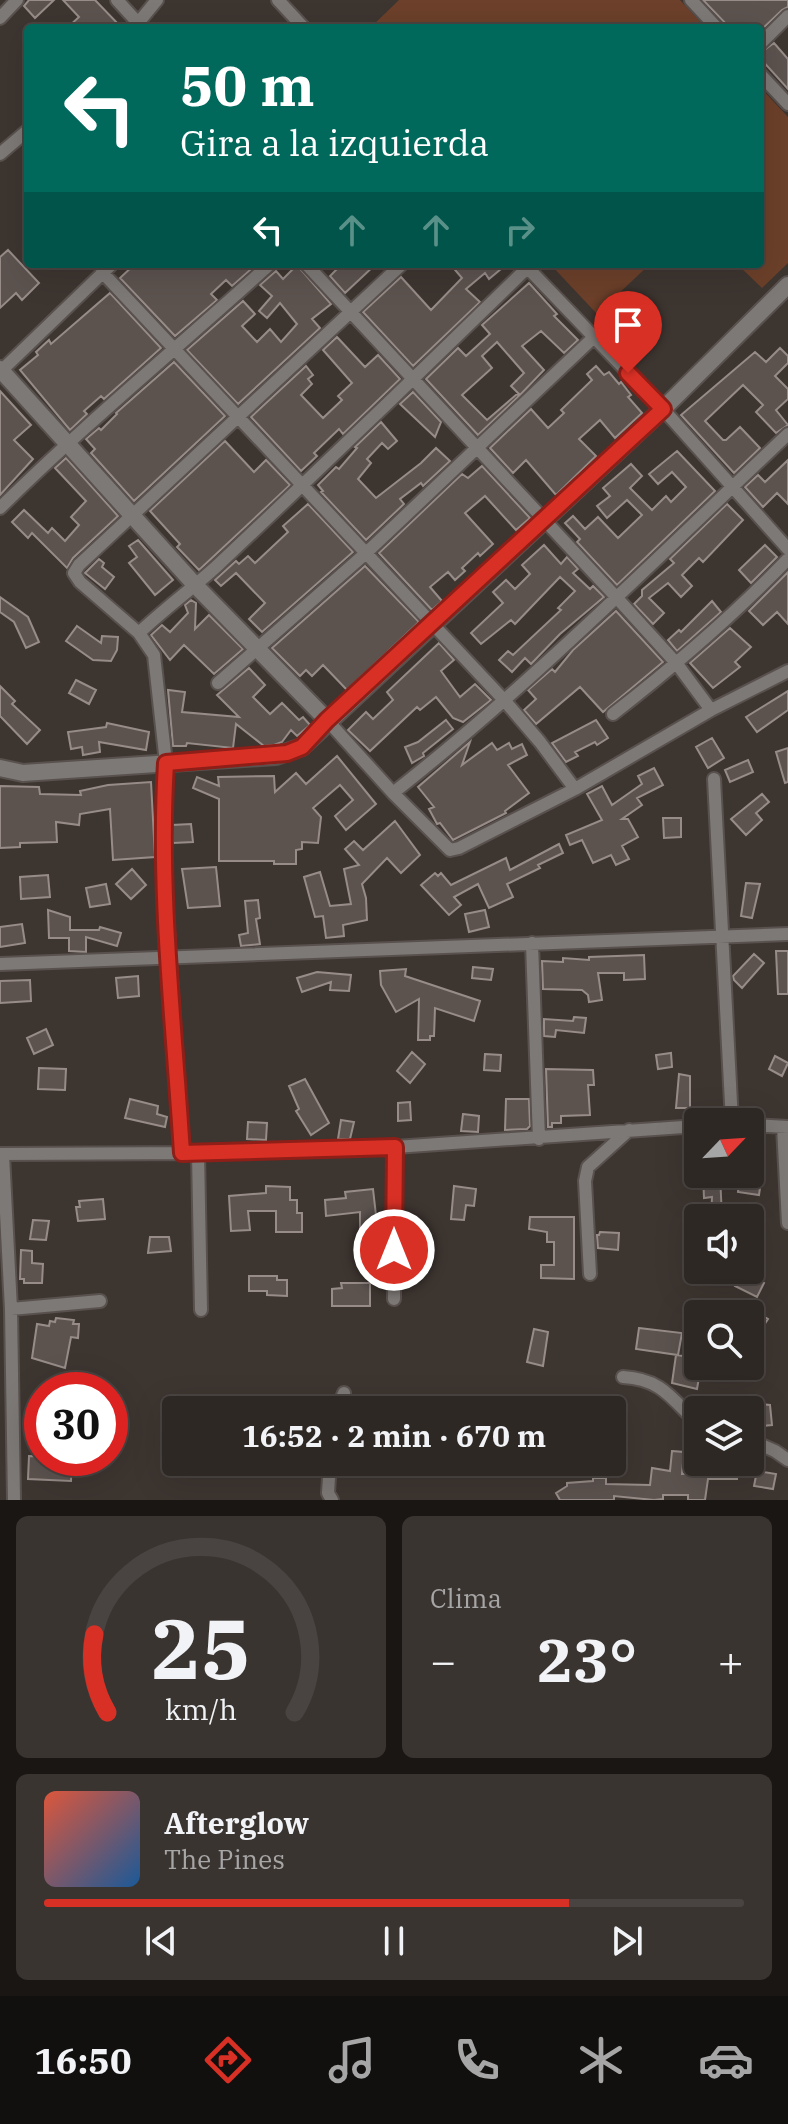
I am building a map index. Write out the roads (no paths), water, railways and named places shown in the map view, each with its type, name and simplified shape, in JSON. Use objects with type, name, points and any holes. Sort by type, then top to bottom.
[{"type":"street","points":[[0,18],[17,0]]},
{"type":"street","points":[[117,0],[135,24]]},
{"type":"street","points":[[138,24],[157,0]]},
{"type":"street","points":[[278,0],[300,24]]},
{"type":"street","points":[[691,0],[713,24]]},
{"type":"street","points":[[764,40],[788,16]]},
{"type":"street","points":[[764,78],[788,104]]},
{"type":"street","points":[[0,154],[24,133]]},
{"type":"street","points":[[575,789],[504,700],[174,351],[107,268],[1,371],[134,514],[196,586],[450,850],[575,789],[711,710],[788,671]]},
{"type":"street","points":[[0,508],[67,442],[266,268]]},
{"type":"street","points":[[310,268],[677,664],[711,710]]},
{"type":"street","points":[[182,1153],[164,865],[166,763],[154,655],[139,633],[80,582],[74,573],[398,268]]},
{"type":"street","points":[[139,633],[164,608],[196,586],[414,379],[523,268]]},
{"type":"street","points":[[527,268],[663,409],[788,549]]},
{"type":"street","points":[[0,768],[23,773],[287,753],[302,747],[327,720],[663,409],[788,285]]},
{"type":"street","points":[[218,683],[365,554],[594,337]]},
{"type":"street","points":[[393,793],[460,741],[617,598],[788,434]]},
{"type":"street","points":[[613,714],[737,612],[788,559]]},
{"type":"street","points":[[714,779],[731,1108]]},
{"type":"street","points":[[0,964],[788,934]]},
{"type":"street","points":[[532,943],[539,1139]]},
{"type":"street","points":[[764,1126],[785,1127],[788,1223]]},
{"type":"street","points":[[14,1500],[5,1370],[11,1309],[1,1154],[198,1153],[395,1147],[684,1127]]},
{"type":"street","points":[[590,1274],[585,1181],[588,1167],[629,1130]]},
{"type":"street","points":[[394,1299],[395,1147]]},
{"type":"street","points":[[198,1153],[201,1310]]},
{"type":"street","points":[[11,1309],[100,1301]]},
{"type":"street","points":[[623,1377],[654,1384],[674,1396],[684,1408]]},
{"type":"street","points":[[764,1446],[788,1460]]},
{"type":"street","points":[[329,1476],[328,1493],[332,1500]]},
{"type":"street","points":[[0,1484],[14,1481]]}]
